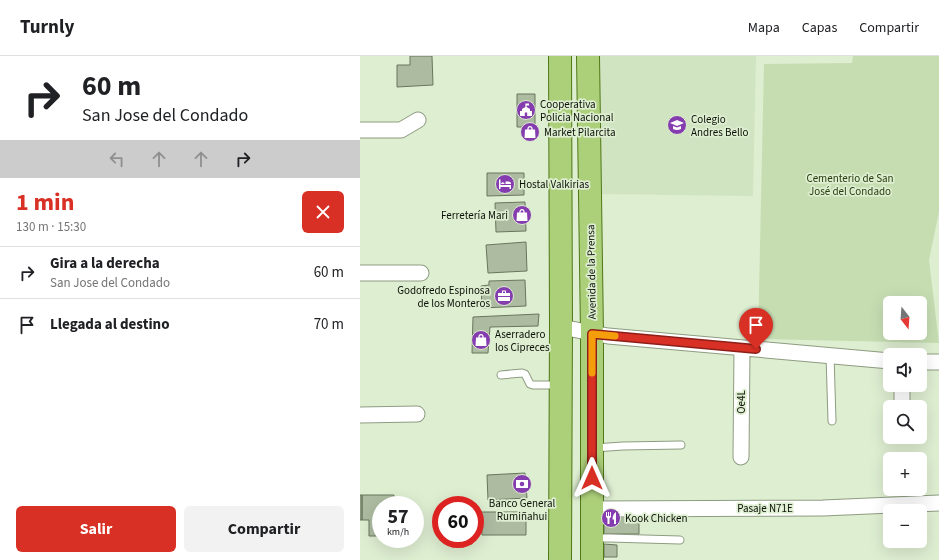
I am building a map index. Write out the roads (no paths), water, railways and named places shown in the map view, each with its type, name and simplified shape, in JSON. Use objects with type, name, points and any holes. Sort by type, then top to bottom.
[{"type":"main road","points":[[560,56],[560,560]]},
{"type":"main road","name":"Avenida de la Prensa","points":[[588,56],[592,334],[592,560]]},
{"type":"street","points":[[360,130],[401,130],[418,120]]},
{"type":"street","points":[[360,273],[421,273]]},
{"type":"street","points":[[561,327],[592,334],[883,360]]},
{"type":"street","name":"Oe4L","points":[[741,457],[742,348]]},
{"type":"street","points":[[927,362],[939,362]]},
{"type":"street","points":[[360,415],[416,414]]},
{"type":"street","name":"Pasaje N71E","points":[[592,508],[823,508],[939,503]]},
{"type":"lane","points":[[830,355],[832,421]]},
{"type":"lane","points":[[501,375],[522,373],[525,374],[530,384],[533,385],[561,385]]},
{"type":"lane","points":[[592,448],[681,445]]},
{"type":"lane","points":[[592,538],[680,540]]},
{"type":"place","name":"Cooperativa Policia Nacional","points":[[526,110]]},
{"type":"place","name":"Colegio Andres Bello","points":[[677,125]]},
{"type":"place","name":"Market Pilarcita","points":[[530,132]]},
{"type":"place","name":"Hostal Valkirias","points":[[505,184]]},
{"type":"place","name":"Ferretería Mari","points":[[522,215]]},
{"type":"place","name":"Godofredo Espinosa de los Monteros","points":[[504,296]]},
{"type":"place","name":"Aserradero los Cipreces","points":[[481,340]]},
{"type":"place","name":"Banco General Rumiñahui","points":[[522,484]]},
{"type":"place","name":"Kook Chicken","points":[[611,518]]},
{"type":"park label","name":"Cementerio de San José del Condado","points":[[850,184]]}]
